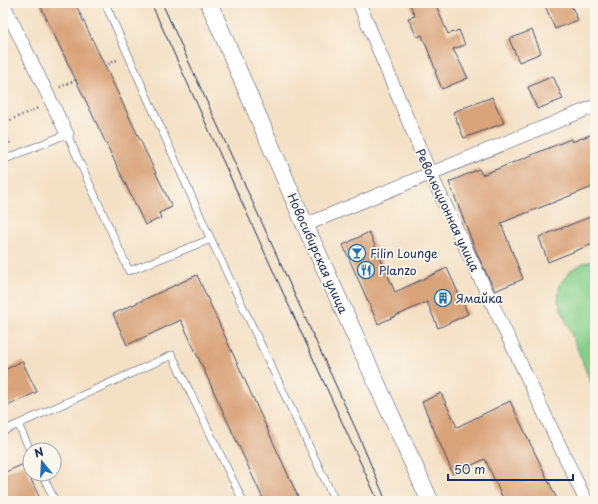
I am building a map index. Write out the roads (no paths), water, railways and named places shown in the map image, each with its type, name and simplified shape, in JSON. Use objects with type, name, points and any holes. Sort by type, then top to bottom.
[{"type":"street","points":[[3,3],[67,134]]},
{"type":"street","name":"Новосибирская улица","points":[[209,3],[305,225],[430,501]]},
{"type":"street","name":"Революционная улица","points":[[359,3],[430,173],[586,501]]},
{"type":"street","points":[[305,225],[595,106]]},
{"type":"lane","points":[[105,3],[211,239],[335,501]]},
{"type":"lane","points":[[3,160],[67,134],[129,271],[211,239]]},
{"type":"lane","points":[[3,431],[172,355],[242,501]]},
{"type":"lane","points":[[18,424],[26,442]]},
{"type":"lane","points":[[46,482],[55,501]]},
{"type":"tram line","points":[[151,3],[378,501]]},
{"type":"tram line","points":[[162,3],[358,434],[386,501]]},
{"type":"place","name":"Filin Lounge","points":[[357,253]]},
{"type":"place","name":"Planzo","points":[[366,270]]},
{"type":"place","name":"Ямайка","points":[[443,298]]}]
